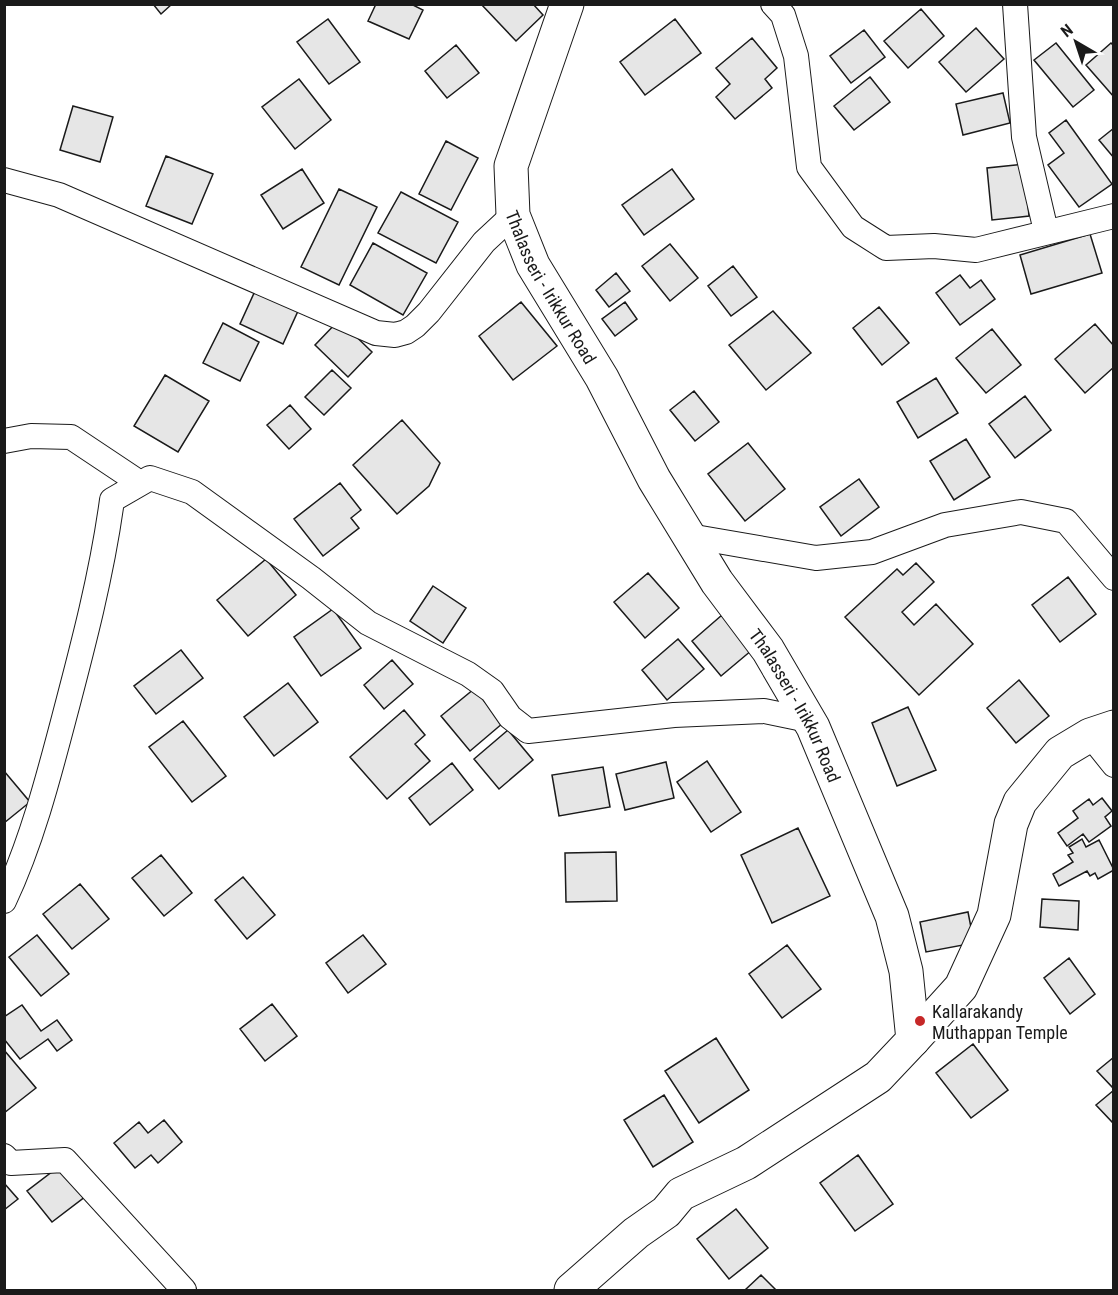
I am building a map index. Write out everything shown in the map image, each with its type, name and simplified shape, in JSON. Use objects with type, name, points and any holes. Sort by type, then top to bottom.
[{"type":"main road","name":"Thalasseri - Irikkur Road","points":[[567,4],[512,166],[513,215],[533,265],[602,378],[654,479],[717,582],[768,650],[808,720],[892,916],[906,971],[913,1040]]},
{"type":"main road","points":[[551,1290],[561,1273],[590,1244],[619,1220],[652,1200],[681,1194],[746,1162],[878,1077],[961,987],[994,915],[1011,824],[1020,802],[1060,753],[1102,730]]},
{"type":"main road","points":[[571,1290],[636,1233],[666,1212],[681,1194]]},
{"type":"street","points":[[773,4],[783,15],[796,56],[809,166],[854,227],[886,248],[934,246],[976,250],[1113,216]]},
{"type":"street","points":[[1015,4],[1024,137],[1046,231]]},
{"type":"street","points":[[4,180],[59,195],[376,333],[406,332],[429,312],[484,242],[513,215]]},
{"type":"street","points":[[4,441],[31,436],[72,437],[140,483]]},
{"type":"street","points":[[4,901],[15,879],[56,750],[104,557],[112,500],[150,478],[192,492],[311,578],[368,623],[468,674],[492,692],[510,717],[528,731],[674,715],[764,711],[808,720]]},
{"type":"street","points":[[689,536],[816,558],[872,552],[945,525],[1020,512],[1066,521],[1113,578]]},
{"type":"street","points":[[1102,730],[1113,765]]},
{"type":"street","points":[[4,1156],[11,1163],[65,1160],[184,1290]]},
{"type":"building","points":[[153,4],[172,4],[161,14]]},
{"type":"building","points":[[376,4],[411,4],[423,10],[409,39],[368,21]]},
{"type":"building","points":[[481,4],[533,4],[543,15],[516,41]]},
{"type":"building","points":[[921,9],[944,36],[908,68],[884,41]]},
{"type":"building","points":[[328,19],[360,62],[329,84],[297,42]]},
{"type":"building","points":[[675,19],[701,53],[645,95],[620,62]]},
{"type":"building","points":[[976,28],[1004,59],[966,92],[939,62]]},
{"type":"building","points":[[864,30],[885,57],[851,83],[830,56]]},
{"type":"building","points":[[752,38],[777,68],[765,79],[772,88],[735,119],[716,97],[730,84],[716,68]]},
{"type":"building","points":[[1056,43],[1094,90],[1073,107],[1034,60]]},
{"type":"building","points":[[1111,43],[1114,46],[1114,97],[1086,65]]},
{"type":"building","points":[[456,45],[479,73],[447,98],[425,71]]},
{"type":"building","points":[[870,77],[890,102],[854,130],[834,106]]},
{"type":"building","points":[[299,79],[331,120],[295,149],[262,107]]},
{"type":"building","points":[[1003,93],[1010,123],[963,135],[956,104]]},
{"type":"building","points":[[73,106],[113,117],[100,162],[60,150]]},
{"type":"building","points":[[1066,120],[1112,184],[1079,207],[1048,165],[1064,153],[1049,133]]},
{"type":"building","points":[[1114,128],[1114,158],[1099,140]]},
{"type":"building","points":[[446,141],[478,158],[451,210],[419,194]]},
{"type":"building","points":[[166,156],[213,174],[192,224],[146,206]]},
{"type":"building","points":[[1024,164],[1029,216],[992,220],[987,168]]},
{"type":"building","points":[[302,169],[324,203],[283,229],[261,195]]},
{"type":"building","points":[[672,169],[694,199],[644,235],[622,205]]},
{"type":"building","points":[[339,189],[377,207],[339,285],[301,267]]},
{"type":"building","points":[[401,192],[458,222],[436,263],[378,233]]},
{"type":"building","points":[[1090,234],[1102,273],[1031,294],[1020,255]]},
{"type":"building","points":[[373,243],[427,273],[403,315],[350,285]]},
{"type":"building","points":[[670,244],[698,278],[670,301],[642,266]]},
{"type":"building","points":[[733,266],[757,297],[731,316],[708,286]]},
{"type":"building","points":[[616,273],[630,291],[609,307],[596,290]]},
{"type":"building","points":[[960,275],[970,288],[981,280],[995,299],[960,325],[936,293]]},
{"type":"building","points":[[255,291],[298,311],[283,344],[240,324]]},
{"type":"building","points":[[521,302],[557,346],[513,380],[479,336]]},
{"type":"building","points":[[625,302],[637,319],[615,336],[602,319]]},
{"type":"building","points":[[879,307],[909,343],[882,365],[853,328]]},
{"type":"building","points":[[773,311],[811,353],[766,390],[729,345]]},
{"type":"building","points":[[339,320],[372,352],[348,377],[315,345]]},
{"type":"building","points":[[223,323],[259,342],[240,381],[203,363]]},
{"type":"building","points":[[1095,324],[1114,346],[1114,367],[1085,393],[1055,359]]},
{"type":"building","points":[[992,329],[1021,365],[986,393],[956,358]]},
{"type":"building","points":[[332,370],[351,388],[324,415],[305,397]]},
{"type":"building","points":[[165,375],[209,401],[178,452],[134,426]]},
{"type":"building","points":[[936,378],[958,413],[918,438],[897,402]]},
{"type":"building","points":[[694,391],[719,422],[695,441],[670,410]]},
{"type":"building","points":[[1025,396],[1051,430],[1015,458],[989,424]]},
{"type":"building","points":[[290,405],[311,429],[289,449],[267,425]]},
{"type":"building","points":[[402,420],[440,463],[429,486],[397,514],[353,465]]},
{"type":"building","points":[[966,439],[990,477],[954,500],[930,461]]},
{"type":"building","points":[[748,443],[785,489],[745,521],[708,474]]},
{"type":"building","points":[[859,479],[879,507],[841,536],[820,507]]},
{"type":"building","points":[[340,483],[361,510],[351,518],[359,528],[323,556],[294,519]]},
{"type":"building","points":[[266,559],[296,595],[248,636],[217,600]]},
{"type":"building","points":[[916,563],[934,582],[902,612],[914,625],[936,604],[973,644],[919,695],[845,617],[897,569],[903,575]]},
{"type":"building","points":[[648,573],[679,608],[645,638],[614,602]]},
{"type":"building","points":[[1068,577],[1096,614],[1060,642],[1032,605]]},
{"type":"building","points":[[433,586],[466,608],[443,643],[410,621]]},
{"type":"building","points":[[333,609],[361,648],[321,676],[294,637]]},
{"type":"building","points":[[722,615],[752,650],[721,676],[692,641]]},
{"type":"building","points":[[678,639],[704,669],[667,700],[642,670]]},
{"type":"building","points":[[181,650],[203,678],[156,714],[134,686]]},
{"type":"building","points":[[392,660],[413,684],[384,709],[364,685]]},
{"type":"building","points":[[1019,680],[1049,716],[1016,743],[987,708]]},
{"type":"building","points":[[288,683],[318,722],[274,756],[244,717]]},
{"type":"building","points":[[474,689],[503,723],[470,751],[441,716]]},
{"type":"building","points":[[908,707],[936,770],[897,786],[872,723]]},
{"type":"building","points":[[404,710],[425,735],[415,744],[430,761],[387,799],[350,757]]},
{"type":"building","points":[[183,721],[226,776],[192,802],[149,747]]},
{"type":"building","points":[[508,730],[533,760],[499,789],[474,759]]},
{"type":"building","points":[[707,761],[741,812],[711,832],[677,782]]},
{"type":"building","points":[[666,762],[674,798],[625,810],[616,774]]},
{"type":"building","points":[[452,763],[473,790],[430,825],[409,798]]},
{"type":"building","points":[[603,767],[610,807],[559,816],[552,775]]},
{"type":"building","points":[[4,771],[30,802],[4,823]]},
{"type":"building","points":[[1102,798],[1112,811],[1105,817],[1111,826],[1089,842],[1083,834],[1067,846],[1058,833],[1078,818],[1073,811],[1089,799],[1093,805]]},
{"type":"building","points":[[798,828],[830,896],[772,923],[741,855]]},
{"type":"building","points":[[1082,839],[1086,847],[1099,840],[1114,870],[1098,879],[1095,873],[1090,876],[1087,871],[1059,886],[1053,874],[1073,862],[1068,855],[1073,853],[1069,847]]},
{"type":"building","points":[[616,852],[617,901],[566,902],[565,853]]},
{"type":"building","points":[[161,855],[192,893],[164,916],[132,878]]},
{"type":"building","points":[[243,877],[275,915],[247,939],[215,900]]},
{"type":"building","points":[[80,884],[109,919],[72,949],[43,914]]},
{"type":"building","points":[[1042,899],[1079,901],[1078,930],[1040,927]]},
{"type":"building","points":[[968,912],[974,943],[926,952],[920,922]]},
{"type":"building","points":[[37,935],[69,974],[41,996],[9,957]]},
{"type":"building","points":[[363,935],[386,964],[348,993],[326,963]]},
{"type":"building","points":[[787,945],[821,989],[782,1018],[749,974]]},
{"type":"building","points":[[1069,958],[1095,994],[1070,1014],[1044,978]]},
{"type":"building","points":[[272,1004],[297,1036],[265,1061],[240,1029]]},
{"type":"building","points":[[22,1005],[41,1031],[57,1020],[72,1040],[57,1051],[48,1039],[20,1059],[4,1039],[4,1017]]},
{"type":"building","points":[[716,1038],[749,1090],[699,1123],[665,1071]]},
{"type":"building","points":[[973,1044],[1008,1090],[971,1118],[936,1073]]},
{"type":"building","points":[[4,1050],[36,1088],[4,1113]]},
{"type":"building","points":[[1114,1057],[1114,1089],[1097,1071]]},
{"type":"building","points":[[1114,1090],[1114,1124],[1096,1105]]},
{"type":"building","points":[[664,1095],[693,1142],[653,1167],[624,1120]]},
{"type":"building","points":[[164,1120],[182,1142],[158,1163],[151,1155],[135,1168],[114,1143],[139,1122],[148,1133]]},
{"type":"building","points":[[858,1155],[893,1204],[855,1231],[820,1183]]},
{"type":"building","points":[[61,1165],[86,1196],[52,1222],[27,1191]]},
{"type":"building","points":[[4,1183],[18,1199],[4,1210]]},
{"type":"building","points":[[736,1209],[768,1248],[729,1279],[697,1239]]},
{"type":"building","points":[[761,1275],[776,1290],[745,1290]]},
{"type":"place","name":"Kallarakandy Muthappan Temple","points":[[920,1021]]}]
